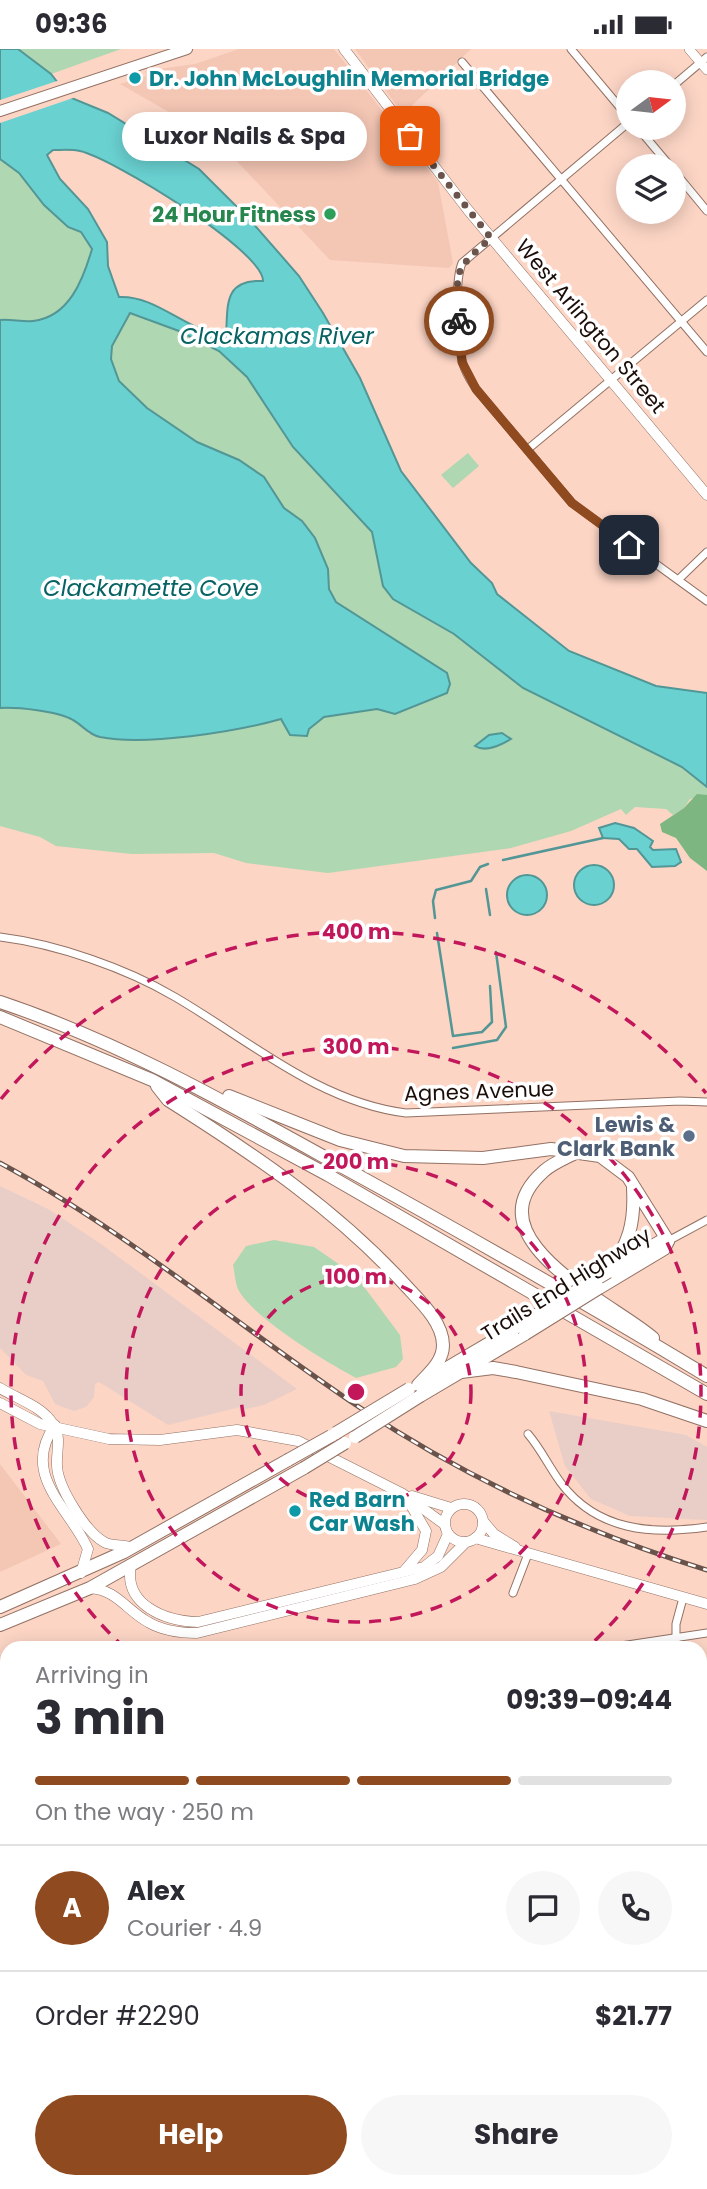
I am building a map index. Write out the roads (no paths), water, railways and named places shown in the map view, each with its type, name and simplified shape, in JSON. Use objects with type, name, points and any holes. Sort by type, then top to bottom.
[{"type":"highway","points":[[0,1002],[109,1044],[170,1073],[398,1198],[707,1376]]},
{"type":"highway","points":[[0,1017],[152,1080],[328,1175],[707,1394]]},
{"type":"highway","points":[[170,1073],[340,1140],[380,1151],[457,1159],[551,1149],[578,1152],[611,1162],[633,1185],[668,1241]]},
{"type":"highway","points":[[152,1080],[168,1100],[259,1157],[337,1216],[417,1297],[438,1326],[443,1345],[437,1365],[416,1390]]},
{"type":"highway","points":[[578,1152],[549,1167],[532,1184],[523,1214],[529,1239],[543,1259],[641,1327],[674,1356]]},
{"type":"highway","points":[[612,1275],[632,1231],[633,1185]]},
{"type":"highway","name":"Trails End Highway","points":[[0,1625],[90,1588],[304,1468],[342,1437],[416,1390],[612,1275],[660,1241],[668,1241]]},
{"type":"highway","name":"Trails End Highway","points":[[0,1607],[81,1573],[288,1460],[342,1437],[416,1390],[461,1372],[520,1331]]},
{"type":"highway","points":[[461,1372],[493,1368],[516,1372],[642,1399],[707,1421]]},
{"type":"main road","points":[[0,111],[187,49]]},
{"type":"main road","name":"West Arlington Street","points":[[344,49],[491,238],[707,495]]},
{"type":"main road","points":[[0,1388],[43,1412],[55,1425],[59,1442],[57,1468],[65,1494],[97,1536],[106,1543],[130,1547]]},
{"type":"main road","points":[[0,1403],[40,1424],[124,1440],[160,1440],[216,1431],[262,1433],[298,1441],[403,1494],[451,1508],[462,1504],[474,1506],[494,1534],[527,1554]]},
{"type":"main road","points":[[55,1425],[46,1438],[44,1473],[53,1495],[88,1549],[81,1573]]},
{"type":"main road","points":[[403,1494],[446,1529],[456,1541],[470,1540],[527,1554],[707,1604]]},
{"type":"main road","points":[[403,1494],[426,1531],[422,1550],[405,1570]]},
{"type":"main road","points":[[131,1565],[131,1586],[141,1603],[163,1616],[185,1621],[217,1618],[424,1567],[439,1556],[451,1508]]},
{"type":"main road","points":[[90,1588],[113,1593],[157,1626],[169,1631],[197,1633],[415,1579],[441,1567],[470,1540],[483,1521]]},
{"type":"street","points":[[571,49],[616,103]]},
{"type":"street","points":[[686,76],[705,63],[689,49]]},
{"type":"street","points":[[462,62],[707,352]]},
{"type":"street","points":[[616,133],[462,263],[458,278],[460,350],[464,367],[476,389],[572,503],[590,519],[680,578],[707,601]]},
{"type":"street","points":[[648,140],[660,154]]},
{"type":"street","points":[[686,186],[707,211]]},
{"type":"street","points":[[528,449],[707,300]]},
{"type":"street","points":[[680,578],[707,552]]},
{"type":"street","name":"Agnes Avenue","points":[[0,937],[48,944],[153,986],[322,1087],[370,1108],[406,1113],[707,1102]]},
{"type":"street","points":[[668,1241],[707,1220]]},
{"type":"street","points":[[528,1434],[562,1485],[598,1515],[622,1526],[651,1532],[707,1527]]},
{"type":"street","points":[[513,1593],[527,1554]]},
{"type":"street","points":[[675,1641],[684,1598]]},
{"type":"street","points":[[646,1641],[707,1633]]},
{"type":"water","name":"Clackamette Cove","points":[[0,49],[18,49],[51,74],[69,97],[108,113],[199,169],[251,221],[299,276],[360,378],[401,471],[471,563],[492,583],[497,594],[569,651],[656,686],[707,693],[707,787],[682,767],[523,688],[454,634],[393,599],[383,586],[372,532],[293,447],[247,377],[219,351],[179,331],[130,313],[112,346],[111,359],[119,381],[147,408],[197,442],[239,460],[264,477],[284,508],[302,521],[315,538],[328,569],[329,589],[336,602],[447,673],[450,684],[447,693],[395,714],[377,709],[324,717],[309,729],[307,736],[290,735],[281,719],[240,729],[190,736],[119,739],[96,736],[73,720],[58,714],[0,708],[0,320],[33,321],[56,312],[73,295],[92,249],[81,232],[68,227],[44,205],[19,173],[0,159]],"holes":[[[53,150],[77,150],[97,157],[152,187],[214,229],[257,267],[263,281],[241,285],[230,296],[226,336],[198,328],[146,302],[119,297],[108,266],[107,242],[88,209],[60,179],[47,155]]]},
{"type":"water","points":[[502,733],[511,739],[489,748],[475,746],[489,735]]},
{"type":"water","points":[[615,823],[634,828],[653,841],[650,847],[653,850],[676,849],[681,862],[675,866],[652,867],[637,849],[629,849],[619,839],[603,838],[599,828]]},
{"type":"water","points":[[594,865],[608,871],[614,885],[608,899],[594,905],[580,899],[574,885],[580,871]]},
{"type":"water","points":[[527,875],[541,881],[547,895],[541,909],[527,915],[513,909],[507,895],[513,881]]},
{"type":"waterway","points":[[503,860],[603,838]]},
{"type":"waterway","points":[[435,918],[433,901],[436,890],[471,881],[480,867],[488,864]]},
{"type":"waterway","points":[[486,889],[490,915]]},
{"type":"waterway","points":[[437,933],[453,1036],[482,1032],[492,1022],[490,986]]},
{"type":"waterway","points":[[453,1048],[497,1040],[506,1027],[496,952]]},
{"type":"railway","points":[[0,1163],[138,1249],[314,1376],[399,1433],[527,1501],[616,1538],[707,1570]]},
{"type":"place","name":"Dr. John McLoughlin Memorial Bridge","points":[[135,78]]},
{"type":"place","name":"Luxor Nails & Spa","points":[[410,136]]},
{"type":"place","name":"24 Hour Fitness","points":[[330,214]]},
{"type":"place","name":"Lewis & Clark Bank","points":[[689,1136]]},
{"type":"place","name":"Red Barn Car Wash","points":[[295,1511]]},
{"type":"water label","name":"Clackamas River","points":[[277,336]]}]
